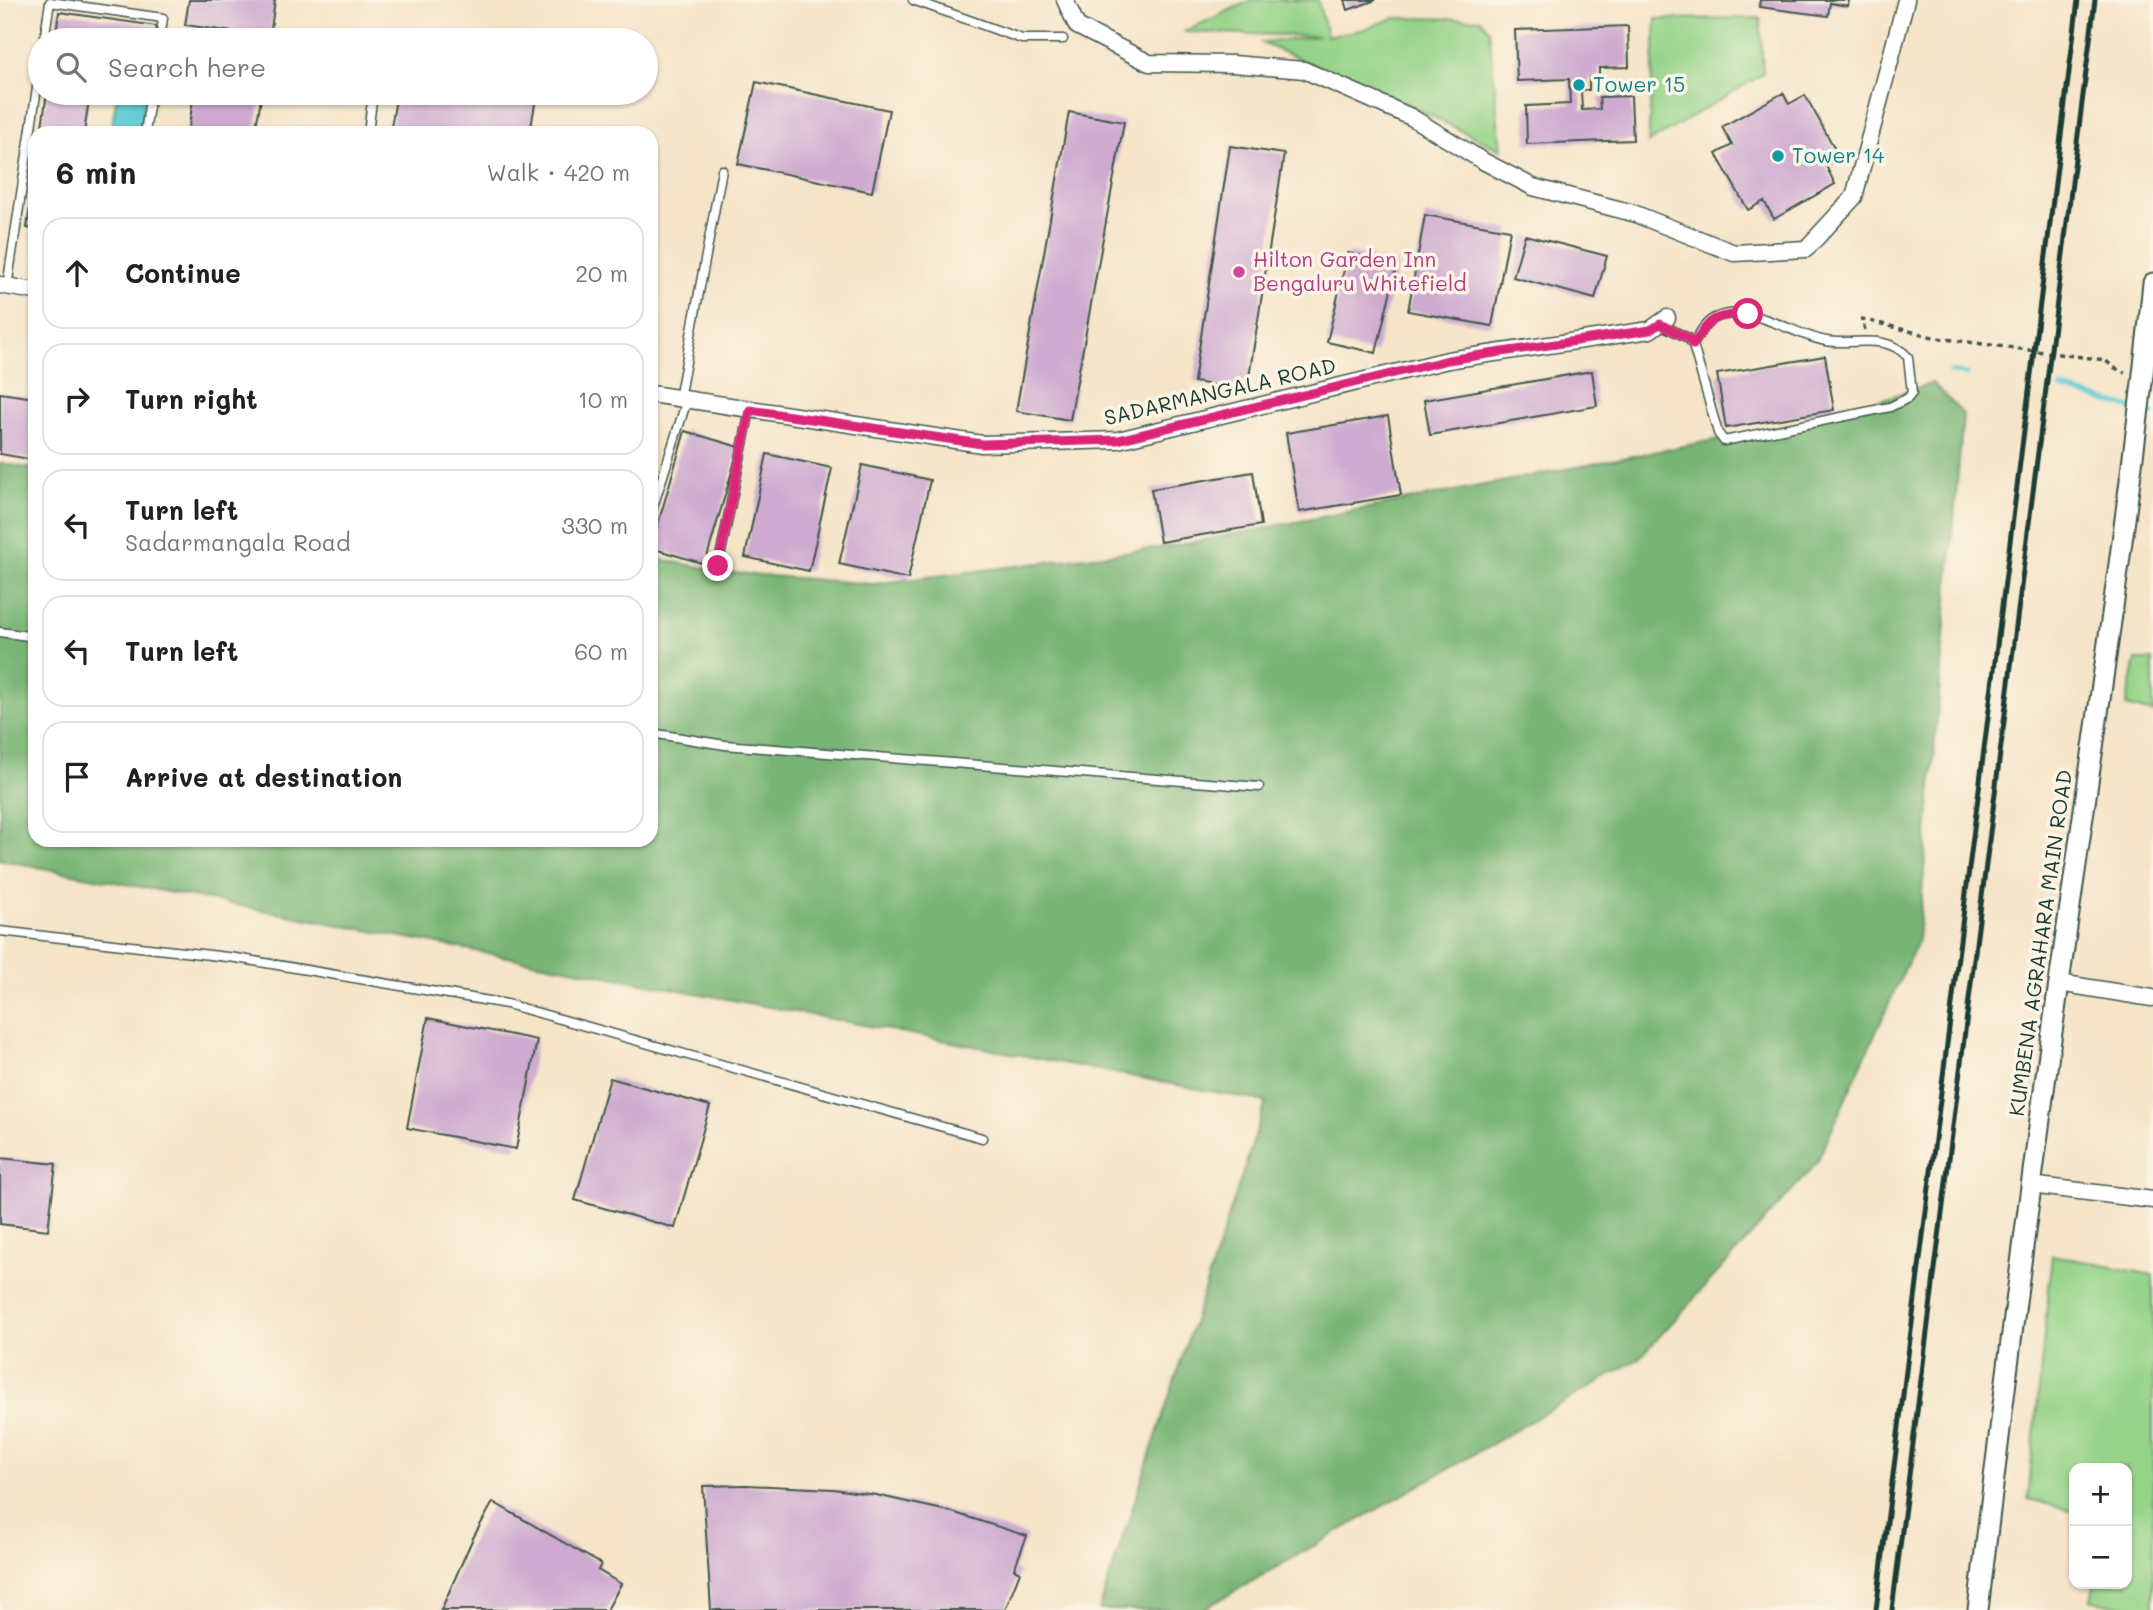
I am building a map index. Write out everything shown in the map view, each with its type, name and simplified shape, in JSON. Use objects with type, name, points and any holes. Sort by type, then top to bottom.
[{"type":"street","points":[[1065,0],[1077,26],[1149,63],[1233,64],[1304,69],[1411,117],[1533,187],[1633,213],[1734,253],[1806,249],[1854,197],[1906,0]]},
{"type":"street","name":"KUMBENA AGRAHARA MAIN ROAD","points":[[1978,1610],[2030,1185],[2143,397],[2153,283]]},
{"type":"street","points":[[4,286],[28,290]]},
{"type":"street","name":"SADARMANGALA ROAD","points":[[658,395],[982,444],[1118,440],[1448,360],[1650,330],[1663,321]]},
{"type":"street","points":[[2059,983],[2152,998]]},
{"type":"street","points":[[2030,1185],[2153,1200]]},
{"type":"lane","points":[[913,0],[1023,38],[1063,39]]},
{"type":"lane","points":[[46,28],[50,2],[163,18],[161,28]]},
{"type":"lane","points":[[30,126],[34,105]]},
{"type":"lane","points":[[146,126],[149,105]]},
{"type":"lane","points":[[369,126],[372,105]]},
{"type":"lane","points":[[4,286],[28,141]]},
{"type":"lane","points":[[658,488],[683,400],[722,170]]},
{"type":"lane","points":[[1663,321],[1688,338],[1693,345],[1718,433],[1724,441],[1890,407],[1912,393],[1908,357],[1895,346],[1868,341],[1827,341],[1748,314],[1717,316],[1707,324],[1693,345]]},
{"type":"lane","points":[[718,566],[750,410]]},
{"type":"lane","points":[[0,632],[28,636]]},
{"type":"lane","points":[[658,734],[725,745],[1259,787]]},
{"type":"lane","points":[[0,932],[236,958],[506,1004],[982,1138]]},
{"type":"path","points":[[1868,341],[1862,319],[1937,338],[2105,360]]},
{"type":"green space","points":[[1251,0],[1318,0],[1327,36],[1361,30],[1394,18],[1480,19],[1489,30],[1501,150],[1413,107],[1262,43],[1319,36],[1184,32]]},
{"type":"green space","points":[[1760,18],[1763,74],[1648,143],[1656,19]]},
{"type":"green space","points":[[1933,383],[1963,414],[1918,940],[1816,1164],[1639,1359],[1202,1610],[1099,1610],[1266,1102],[0,860],[0,463],[28,468],[28,847],[658,847],[658,559],[735,573],[873,584],[1173,546],[1822,419]]},
{"type":"green space","points":[[2136,660],[2153,660],[2153,713],[2126,706]]},
{"type":"green space","points":[[2052,1255],[2153,1275],[2153,1610],[2136,1610],[2091,1600],[2093,1589],[2132,1589],[2132,1463],[2069,1463],[2069,1510],[2028,1499]]},
{"type":"water","points":[[115,105],[144,105],[141,126],[112,126]]},
{"type":"building","points":[[189,0],[275,0],[271,28],[206,28],[185,25]]},
{"type":"building","points":[[1345,0],[1376,0],[1348,10]]},
{"type":"building","points":[[1760,0],[1849,0],[1848,6],[1830,3],[1828,16],[1759,7]]},
{"type":"building","points":[[59,12],[157,26],[157,28],[57,28]]},
{"type":"building","name":"Tower 15","points":[[1628,26],[1629,67],[1599,68],[1599,77],[1589,77],[1589,90],[1581,90],[1582,110],[1600,109],[1599,97],[1631,96],[1633,140],[1527,144],[1526,106],[1570,104],[1569,79],[1517,81],[1515,30]]},
{"type":"building","points":[[756,82],[889,110],[872,192],[738,164]]},
{"type":"building","name":"Tower 14","points":[[1783,93],[1789,104],[1805,95],[1840,158],[1826,166],[1835,184],[1774,219],[1764,201],[1748,210],[1716,154],[1732,145],[1722,127]]},
{"type":"building","points":[[45,105],[88,105],[85,126],[42,126]]},
{"type":"building","points":[[192,105],[260,105],[256,126],[189,126]]},
{"type":"building","points":[[395,105],[535,105],[531,126],[391,126]]},
{"type":"building","points":[[1069,112],[1124,122],[1070,420],[1016,411]]},
{"type":"building","points":[[1230,146],[1284,154],[1247,390],[1194,382]]},
{"type":"building","points":[[1425,215],[1510,230],[1492,326],[1408,311]]},
{"type":"building","points":[[1525,235],[1607,256],[1595,299],[1513,277]]},
{"type":"building","points":[[1348,253],[1397,264],[1376,353],[1327,342]]},
{"type":"building","points":[[1825,356],[1834,410],[1726,428],[1717,374]]},
{"type":"building","points":[[1592,371],[1597,406],[1430,435],[1424,400]]},
{"type":"building","points":[[0,393],[28,397],[28,459],[0,454]]},
{"type":"building","points":[[1388,416],[1401,495],[1299,512],[1286,433]]},
{"type":"building","points":[[685,431],[739,447],[705,564],[658,550],[658,524]]},
{"type":"building","points":[[767,454],[832,468],[809,571],[745,557]]},
{"type":"building","points":[[862,465],[930,480],[908,579],[839,564]]},
{"type":"building","points":[[1253,472],[1261,525],[1160,542],[1151,489]]},
{"type":"building","points":[[428,1018],[537,1040],[516,1149],[407,1128]]},
{"type":"building","points":[[610,1078],[710,1106],[675,1228],[575,1200]]},
{"type":"building","points":[[0,1158],[56,1164],[48,1230],[0,1224]]},
{"type":"building","points":[[703,1486],[833,1489],[876,1495],[952,1512],[1027,1536],[1014,1569],[1020,1572],[1005,1610],[711,1610]]},
{"type":"building","points":[[493,1502],[601,1564],[598,1570],[621,1584],[607,1610],[441,1610],[473,1538]]},
{"type":"waterway","points":[[1951,372],[1966,374]]},
{"type":"waterway","points":[[2061,388],[2153,414]]},
{"type":"railway","points":[[1876,1610],[2078,0]]},
{"type":"railway","points":[[1892,1610],[2095,0]]},
{"type":"place","name":"Tower 15","points":[[1579,85]]},
{"type":"place","name":"Tower 14","points":[[1778,156]]},
{"type":"place","name":"Hilton Garden Inn Bengaluru Whitefield","points":[[1239,272]]},
{"type":"route","points":[[718,566],[750,410],[982,444],[1118,440],[1448,360],[1650,330],[1660,324],[1688,338],[1693,345],[1707,324],[1717,316],[1748,314]]}]
